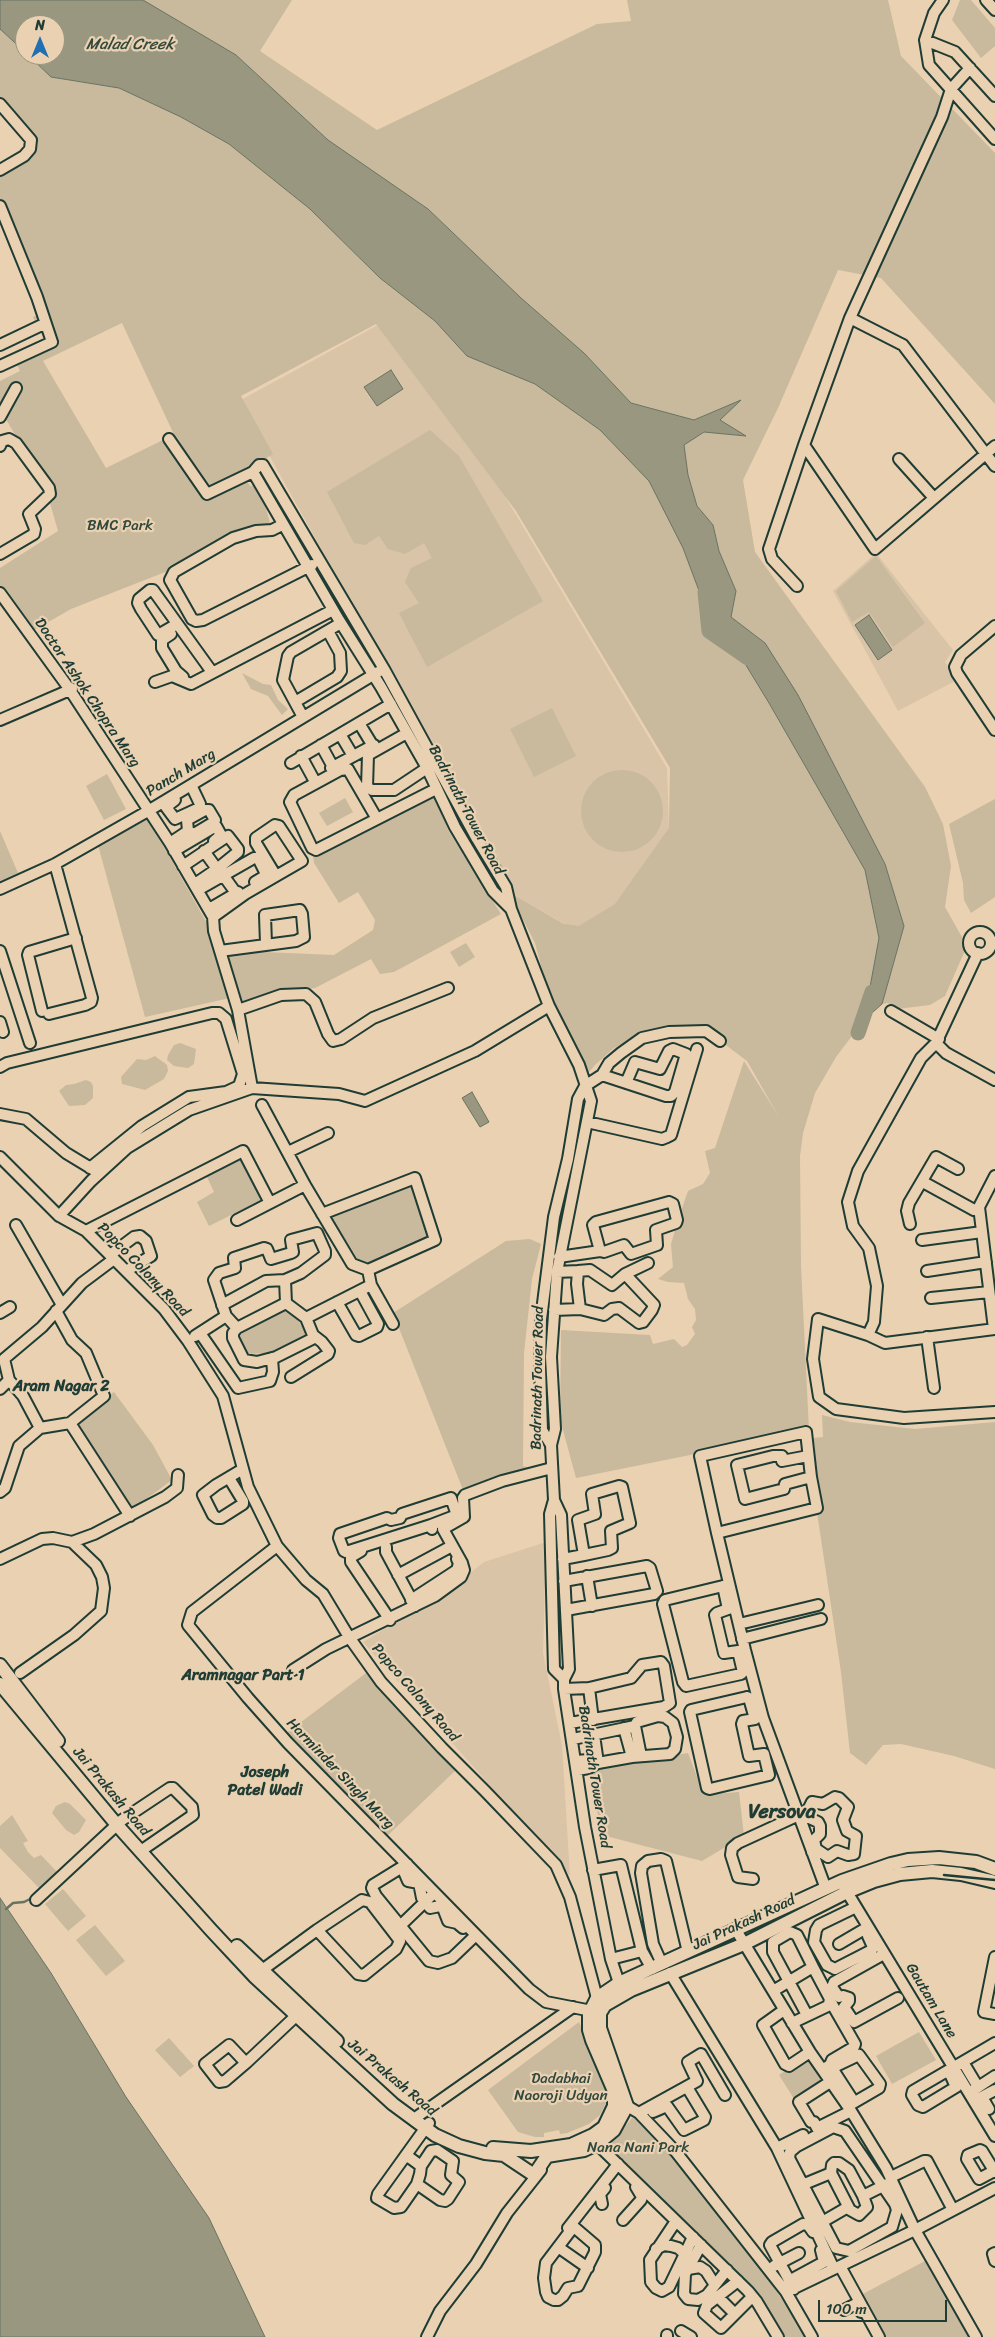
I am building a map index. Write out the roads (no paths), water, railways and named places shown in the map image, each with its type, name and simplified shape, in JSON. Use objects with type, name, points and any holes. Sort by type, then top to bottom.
[{"type":"main road","name":"Jai Prakash Road","points":[[0,1665],[23,1703],[98,1797],[202,1915],[296,2010],[422,2122],[458,2146],[485,2153],[504,2155],[534,2175],[548,2152],[572,2145],[593,2135],[604,2126],[621,2105]]},
{"type":"main road","name":"Jai Prakash Road","points":[[0,1684],[23,1703]]},
{"type":"main road","name":"Jai Prakash Road","points":[[120,1823],[145,1848],[202,1915]]},
{"type":"main road","name":"Jai Prakash Road","points":[[598,2006],[619,1983],[744,1944],[782,1930],[844,1889],[891,1864],[908,1860],[939,1858],[957,1859],[995,1869]]},
{"type":"main road","name":"Jai Prakash Road","points":[[598,2006],[631,1990],[688,1952],[826,1889],[844,1889],[887,1877],[916,1872],[961,1874],[995,1882]]},
{"type":"main road","points":[[598,2006],[600,2028],[621,2105]]},
{"type":"main road","name":"Jai Prakash Road","points":[[422,2122],[460,2139],[488,2147],[548,2152],[584,2150],[598,2144],[614,2130],[621,2105]]},
{"type":"street","points":[[943,0],[934,13],[925,40],[929,65],[995,139]]},
{"type":"street","points":[[986,0],[995,10]]},
{"type":"street","points":[[925,40],[955,52],[995,96]]},
{"type":"street","points":[[797,586],[772,559],[769,549],[850,318],[942,117],[951,89],[970,68]]},
{"type":"street","points":[[0,104],[31,140],[30,149],[24,156],[0,170]]},
{"type":"street","points":[[0,206],[37,297],[44,324],[52,342],[0,366]]},
{"type":"street","points":[[850,318],[902,345],[995,466]]},
{"type":"street","points":[[0,344],[44,324]]},
{"type":"street","points":[[0,417],[16,388]]},
{"type":"street","points":[[0,446],[2,441],[9,439],[16,444],[49,488],[50,494],[30,514],[35,529],[34,534],[0,554]]},
{"type":"street","points":[[169,439],[207,494],[263,465],[384,669],[473,832],[506,887],[511,909]]},
{"type":"street","points":[[804,445],[875,548],[995,446]]},
{"type":"street","points":[[899,459],[934,498]]},
{"type":"street","name":"Badrinath Tower Road","points":[[252,472],[282,525],[391,704],[403,733],[436,788],[455,827],[493,892],[511,909],[549,1006],[579,1065],[591,1101],[556,1272],[551,1357],[555,1429],[551,1445],[554,1500],[561,1514],[568,1669],[564,1684],[594,1870],[611,1960],[619,1983]]},
{"type":"street","points":[[282,525],[272,530],[256,531],[233,538],[174,572],[170,580],[192,619],[196,622],[202,620],[320,561]]},
{"type":"street","name":"Doctor Ashok Chopra Marg","points":[[0,593],[69,688],[172,847],[211,913]]},
{"type":"street","points":[[136,610],[175,677]]},
{"type":"street","points":[[156,682],[168,676],[188,683],[194,682],[333,610]]},
{"type":"street","points":[[303,717],[283,680],[288,656],[291,652],[341,623]]},
{"type":"street","points":[[194,682],[176,671],[162,648],[162,640],[179,626],[212,672]]},
{"type":"street","points":[[995,626],[960,655],[955,667],[957,673],[995,730]]},
{"type":"street","points":[[295,702],[337,678],[341,671],[340,653],[328,631]]},
{"type":"street","name":"Panch Marg","points":[[0,890],[55,864],[192,788],[303,717],[384,669]]},
{"type":"street","points":[[0,720],[69,688]]},
{"type":"street","points":[[290,763],[391,704]]},
{"type":"street","points":[[359,723],[373,746]]},
{"type":"street","points":[[293,789],[353,756],[403,733]]},
{"type":"street","points":[[403,733],[368,755],[367,787],[372,790],[394,790],[424,770]]},
{"type":"street","points":[[340,734],[353,756]]},
{"type":"street","points":[[321,745],[333,767]]},
{"type":"street","points":[[301,756],[313,778]]},
{"type":"street","points":[[376,819],[348,769],[340,770],[294,795],[290,802],[312,848],[316,850],[376,819],[436,788]]},
{"type":"street","points":[[174,798],[166,806],[175,819],[200,806],[192,788]]},
{"type":"street","points":[[211,913],[245,894],[302,861],[279,826],[275,825],[256,838],[256,843],[276,876]]},
{"type":"street","points":[[172,847],[214,826],[221,833],[221,835],[182,864]]},
{"type":"street","points":[[172,847],[188,831]]},
{"type":"street","points":[[182,864],[228,836],[238,849],[238,852],[220,872]]},
{"type":"street","points":[[204,851],[236,893]]},
{"type":"street","points":[[196,887],[220,872],[251,858],[258,858],[264,869],[264,876],[236,893],[211,913]]},
{"type":"street","points":[[55,864],[76,938],[92,998],[85,1005],[45,1012],[28,955],[30,952],[76,938]]},
{"type":"street","points":[[220,951],[296,940],[304,937],[300,910],[264,915],[266,944]]},
{"type":"street","points":[[211,913],[214,931],[238,1010],[252,1088]]},
{"type":"street","points":[[984,933],[993,944],[987,950],[978,953],[973,951],[969,944],[972,935],[984,933]]},
{"type":"street","points":[[0,951],[30,1043]]},
{"type":"street","points":[[868,1335],[874,1322],[877,1286],[869,1248],[853,1226],[848,1202],[858,1171],[921,1058],[937,1041],[978,953]]},
{"type":"street","points":[[238,1010],[281,995],[306,994],[315,1002],[328,1034],[333,1041],[340,1039],[374,1018],[448,988]]},
{"type":"street","points":[[59,1216],[127,1148],[189,1110],[252,1088],[339,1094],[364,1101],[475,1051],[549,1006]]},
{"type":"street","points":[[891,1011],[937,1041],[995,1073]]},
{"type":"street","points":[[0,1067],[7,1062],[212,1013],[219,1014],[226,1019],[242,1074],[239,1086],[224,1092],[190,1097],[142,1126],[90,1168]]},
{"type":"street","points":[[0,1022],[3,1032]]},
{"type":"street","points":[[551,1445],[542,1430],[541,1319],[554,1217],[568,1159],[578,1099],[585,1086],[602,1075],[610,1063],[642,1038],[669,1032],[706,1032],[720,1040]]},
{"type":"street","points":[[937,1041],[946,1053],[995,1080]]},
{"type":"street","points":[[602,1075],[626,1083],[666,1096],[671,1096],[675,1092],[686,1054],[673,1049],[668,1051],[660,1069],[635,1062],[626,1083]]},
{"type":"street","points":[[587,1122],[662,1139],[668,1137],[697,1049]]},
{"type":"street","points":[[262,1105],[305,1184],[322,1214],[352,1264],[368,1270],[436,1240],[415,1178],[322,1214]]},
{"type":"street","points":[[0,1114],[26,1118],[66,1154],[99,1174]]},
{"type":"street","points":[[288,1152],[328,1133]]},
{"type":"street","points":[[86,1232],[243,1151],[270,1203]]},
{"type":"street","points":[[910,1224],[907,1211],[909,1203],[936,1157],[958,1169]]},
{"type":"street","name":"Popco Colony Road","points":[[0,1158],[59,1216],[86,1232],[112,1257],[164,1310],[188,1341],[223,1396],[248,1487],[277,1546],[306,1580],[323,1594],[349,1637],[381,1682],[556,1866],[570,1897],[598,2006]]},
{"type":"street","points":[[995,1176],[979,1209],[994,1329],[885,1343],[868,1335],[818,1319],[813,1359],[819,1397],[836,1409],[904,1418],[995,1412]]},
{"type":"street","points":[[923,1182],[974,1210],[979,1209]]},
{"type":"street","points":[[237,1220],[305,1184]]},
{"type":"street","points":[[559,1257],[604,1252],[624,1245],[628,1253],[634,1254],[657,1245],[656,1230],[676,1223],[677,1218],[673,1204],[669,1202],[596,1222],[593,1225],[600,1251]]},
{"type":"street","points":[[0,1492],[5,1488],[19,1446],[40,1428],[70,1423],[104,1396],[86,1353],[72,1340],[59,1308],[16,1225]]},
{"type":"street","points":[[922,1240],[982,1232]]},
{"type":"street","points":[[222,1305],[266,1281],[285,1280],[301,1273],[325,1255],[326,1251],[317,1233],[291,1240],[293,1252],[291,1254],[271,1259],[267,1249],[264,1248],[234,1258],[235,1268],[219,1274],[214,1280],[222,1305],[226,1316],[237,1328]]},
{"type":"street","points":[[40,1428],[23,1396],[9,1380],[1,1358],[59,1308],[82,1283],[134,1237],[140,1236],[146,1241],[151,1256],[126,1271]]},
{"type":"street","points":[[926,1271],[986,1262]]},
{"type":"street","points":[[556,1272],[590,1270],[612,1284],[625,1274],[648,1263]]},
{"type":"street","points":[[368,1270],[371,1285],[393,1324]]},
{"type":"street","points":[[578,1271],[577,1284],[580,1309]]},
{"type":"street","points":[[554,1310],[580,1309],[604,1315],[612,1309],[619,1308],[633,1320],[642,1322],[654,1305],[625,1274]]},
{"type":"street","points":[[285,1280],[286,1303]]},
{"type":"street","points":[[306,1318],[371,1285]]},
{"type":"street","points":[[337,1302],[356,1335],[359,1336],[377,1328],[378,1324],[360,1291]]},
{"type":"street","points":[[931,1298],[989,1292]]},
{"type":"street","points":[[286,1303],[306,1318],[313,1335],[329,1351],[328,1354],[291,1377]]},
{"type":"street","points":[[286,1303],[237,1328],[233,1333],[233,1338],[244,1360],[257,1362],[272,1358],[312,1339],[313,1335]]},
{"type":"street","points":[[0,1313],[10,1307]]},
{"type":"street","points":[[188,1341],[226,1316]]},
{"type":"street","points":[[200,1333],[238,1388],[270,1381],[273,1372],[272,1358]]},
{"type":"street","points":[[927,1337],[934,1388]]},
{"type":"street","points":[[0,1388],[9,1380]]},
{"type":"street","points":[[70,1423],[130,1516]]},
{"type":"street","points":[[717,1533],[817,1508],[806,1432],[700,1456],[732,1608]]},
{"type":"street","points":[[808,1456],[782,1461],[782,1456],[773,1456],[737,1465],[744,1499],[784,1489],[785,1484],[811,1477]]},
{"type":"street","points":[[436,1528],[457,1515],[451,1498],[402,1514],[400,1518],[391,1520],[386,1518],[339,1536],[346,1552],[436,1528],[464,1517],[463,1498],[465,1495],[502,1481],[552,1468]]},
{"type":"street","points":[[228,1478],[243,1470]]},
{"type":"street","points":[[0,1559],[42,1539],[53,1538],[72,1542],[94,1534],[130,1516],[177,1488],[178,1475]]},
{"type":"street","points":[[563,1559],[584,1555],[612,1548],[611,1531],[630,1523],[622,1487],[619,1486],[592,1494],[595,1514],[578,1520],[584,1555]]},
{"type":"street","points":[[554,1500],[550,1514],[554,1669],[564,1684],[589,1688],[631,1678],[642,1665],[661,1662],[664,1666],[670,1703],[664,1707],[570,1724]]},
{"type":"street","points":[[293,1670],[349,1637],[390,1620],[457,1570],[459,1563],[443,1533],[436,1528]]},
{"type":"street","points":[[413,1603],[436,1596],[461,1577],[464,1570],[454,1544],[436,1528]]},
{"type":"street","points":[[20,1673],[74,1635],[101,1611],[104,1588],[102,1576],[96,1565],[72,1542]]},
{"type":"street","name":"Harminder Singh Marg","points":[[277,1546],[192,1612],[188,1625],[270,1723],[405,1866],[435,1892],[529,1989],[546,2002],[573,2007],[598,2006]]},
{"type":"street","points":[[372,1546],[356,1553],[351,1557],[351,1562],[390,1620]]},
{"type":"street","points":[[386,1547],[386,1552],[413,1603]]},
{"type":"street","points":[[398,1575],[450,1548]]},
{"type":"street","points":[[564,1581],[646,1566],[650,1568],[657,1591],[654,1594],[566,1610]]},
{"type":"street","points":[[587,1576],[592,1606]]},
{"type":"street","points":[[723,1586],[732,1608],[739,1624],[742,1639],[744,1669],[740,1674],[686,1686],[682,1682],[663,1604],[665,1600],[723,1586]]},
{"type":"street","points":[[739,1624],[818,1605]]},
{"type":"street","points":[[732,1608],[715,1614],[724,1653],[742,1651]]},
{"type":"street","points":[[742,1639],[821,1618]]},
{"type":"street","points":[[742,1651],[759,1718]]},
{"type":"street","points":[[589,1688],[593,1720]]},
{"type":"street","points":[[764,1754],[770,1772],[766,1777],[710,1789],[707,1788],[691,1710],[749,1698],[776,1752],[814,1851],[826,1889]]},
{"type":"street","points":[[576,1766],[589,1768],[598,1763],[637,1756],[673,1753],[677,1737],[673,1723],[665,1717],[650,1717],[637,1722],[635,1726],[637,1756]]},
{"type":"street","points":[[759,1718],[743,1722],[742,1724],[749,1756],[776,1752]]},
{"type":"street","points":[[572,1739],[635,1726]]},
{"type":"street","points":[[624,1728],[637,1756]]},
{"type":"street","points":[[594,1734],[598,1763]]},
{"type":"street","points":[[36,1900],[120,1823],[171,1787],[192,1807],[193,1815],[145,1848]]},
{"type":"street","points":[[835,1797],[839,1798],[848,1807],[843,1820],[847,1831],[856,1836],[854,1854],[848,1855],[838,1851],[828,1857],[814,1851],[814,1840],[820,1834],[820,1826],[818,1822],[807,1817],[807,1812],[812,1802],[823,1804],[835,1797]]},
{"type":"street","points":[[753,1879],[738,1877],[731,1855],[732,1848],[738,1843],[799,1815]]},
{"type":"street","points":[[661,1969],[653,1944],[642,1873],[642,1866],[648,1861],[661,1859],[666,1862],[688,1952]]},
{"type":"street","points":[[594,1870],[621,1865],[642,1951],[661,1969],[777,2148],[799,2186],[837,2268],[879,2337]]},
{"type":"street","points":[[467,1943],[467,1934],[461,1926],[448,1921],[443,1908],[440,1906],[430,1908],[425,1902],[419,1884],[408,1881],[405,1866],[373,1886],[372,1888],[376,1896],[429,1961],[443,1962],[452,1958],[476,1935]]},
{"type":"street","points":[[844,1889],[852,1909],[866,1928],[872,1943],[872,1950],[835,1969],[827,1965],[814,1942],[816,1930],[819,1926],[852,1909]]},
{"type":"street","name":"Gautam Lane","points":[[844,1889],[866,1928],[954,2066],[976,2095],[995,2136]]},
{"type":"street","points":[[400,1926],[435,1892]]},
{"type":"street","points":[[258,1973],[317,1930],[362,1900],[370,1902],[400,1941],[396,1949],[364,1975],[358,1974],[317,1930]]},
{"type":"street","points":[[838,1944],[866,1928]]},
{"type":"street","points":[[736,1930],[810,2052],[826,2068],[851,2106],[875,2149],[889,2182],[976,2337]]},
{"type":"street","points":[[807,2015],[787,1982],[772,1949],[773,1942],[782,1930],[797,1935],[830,2000],[829,2004]]},
{"type":"street","points":[[611,1960],[642,1951]]},
{"type":"street","points":[[884,1954],[834,1982],[832,1987],[839,1997],[849,1998],[844,2007],[854,2022],[898,1998]]},
{"type":"street","points":[[995,1957],[984,2012],[995,2014]]},
{"type":"street","points":[[773,1991],[813,1967]]},
{"type":"street","points":[[792,2023],[829,2004]]},
{"type":"street","points":[[829,2004],[832,2004],[855,2041],[855,2051]]},
{"type":"street","points":[[417,2184],[440,2200],[445,2201],[459,2182],[450,2175],[453,2161],[438,2150],[431,2151],[421,2166],[417,2184],[398,2208],[394,2208],[378,2198],[378,2194],[406,2155],[422,2122],[573,2007]]},
{"type":"street","points":[[246,2063],[296,2010]]},
{"type":"street","points":[[784,2010],[765,2022],[763,2028],[785,2064],[789,2066],[810,2052]]},
{"type":"street","points":[[954,2066],[995,2043]]},
{"type":"street","points":[[777,2148],[817,2128],[880,2086],[860,2055],[855,2051]]},
{"type":"street","points":[[826,2068],[832,2060],[855,2051]]},
{"type":"street","points":[[642,2115],[697,2080],[688,2062],[701,2054],[725,2095]]},
{"type":"street","points":[[826,2068],[830,2082],[851,2106]]},
{"type":"street","points":[[976,2095],[995,2076]]},
{"type":"street","points":[[817,2128],[799,2101],[830,2082]]},
{"type":"street","points":[[642,2115],[665,2106],[669,2108],[684,2130],[704,2120],[705,2117],[687,2087]]},
{"type":"street","points":[[976,2095],[995,2090]]},
{"type":"street","points":[[976,2095],[989,2109]]},
{"type":"street","points":[[621,2105],[642,2115],[676,2152],[768,2269],[790,2287]]},
{"type":"street","points":[[799,2186],[789,2158],[790,2152],[817,2128],[835,2127],[845,2131],[863,2158],[889,2182],[896,2215],[892,2227],[849,2251],[836,2248],[818,2225]]},
{"type":"street","points":[[598,2144],[642,2197],[623,2220]]},
{"type":"street","points":[[849,2170],[875,2149]]},
{"type":"street","points":[[427,2337],[440,2311],[476,2264],[508,2213],[543,2167],[548,2152]]},
{"type":"street","points":[[406,2155],[421,2166]]},
{"type":"street","points":[[864,2196],[924,2161],[927,2162],[952,2210]]},
{"type":"street","points":[[834,2164],[840,2164],[849,2170],[864,2196],[867,2207],[861,2214],[854,2214],[848,2207],[831,2173],[832,2165],[834,2164]]},
{"type":"street","points":[[619,2167],[568,2228],[572,2229],[595,2245],[595,2252],[588,2268],[578,2286],[568,2288],[558,2300],[548,2297],[544,2269],[546,2263],[572,2229],[598,2205],[600,2194],[619,2167]]},
{"type":"street","points":[[619,2167],[738,2281],[754,2299],[778,2337]]},
{"type":"street","points":[[799,2186],[831,2173]]},
{"type":"street","points":[[790,2287],[837,2268],[995,2188]]},
{"type":"street","points":[[818,2225],[848,2207]]},
{"type":"street","points":[[676,2221],[650,2260],[651,2282],[656,2288],[662,2291],[669,2287],[693,2237]]},
{"type":"street","points":[[790,2287],[824,2262],[820,2246],[808,2225],[804,2224],[772,2242],[771,2249],[812,2337]]},
{"type":"street","points":[[874,2237],[880,2247]]},
{"type":"street","points":[[656,2249],[664,2245],[671,2246],[678,2248],[685,2254]]},
{"type":"street","points":[[701,2245],[685,2274],[684,2294],[688,2300],[698,2300],[707,2295],[727,2270]]},
{"type":"street","points":[[558,2247],[588,2268]]},
{"type":"street","points":[[768,2269],[799,2252]]},
{"type":"street","points":[[995,2253],[993,2254],[995,2261]]},
{"type":"street","points":[[688,2268],[700,2267],[706,2270],[715,2285]]},
{"type":"street","points":[[738,2281],[704,2310],[716,2326],[721,2328],[754,2299]]},
{"type":"street","points":[[718,2297],[735,2314]]},
{"type":"street","points":[[720,2337],[754,2299]]},
{"type":"street","points":[[844,2310],[858,2303]]},
{"type":"street","points":[[858,2303],[875,2337]]},
{"type":"street","points":[[681,2331],[691,2337]]},
{"type":"water","name":"Malad Creek","points":[[0,0],[143,0],[236,55],[328,140],[428,209],[521,298],[584,353],[631,403],[694,420],[741,400],[720,420],[746,436],[704,432],[684,445],[688,475],[697,506],[713,525],[719,551],[736,591],[731,617],[765,643],[798,695],[885,864],[904,926],[882,1004],[864,1020],[879,938],[865,870],[741,657],[710,620],[683,548],[649,481],[600,430],[535,384],[467,356],[435,321],[380,278],[310,209],[229,144],[181,117],[119,88],[51,77],[38,65],[65,65],[65,15],[15,15],[15,43],[0,29]]},
{"type":"water","points":[[391,370],[403,389],[377,406],[364,387]]},
{"type":"water","points":[[869,615],[892,650],[878,660],[855,625]]},
{"type":"water","points":[[472,1092],[489,1122],[480,1127],[462,1098]]},
{"type":"water","points":[[0,1898],[51,1973],[126,2097],[209,2218],[265,2337],[0,2337]]},
{"type":"waterway","points":[[705,592],[709,631],[748,658]]},
{"type":"waterway","points":[[858,1033],[872,992]]},
{"type":"waterway","points":[[6,1909],[13,1903],[24,1902],[32,1898]]},
{"type":"railway","points":[[944,1875],[995,1880]]},
{"type":"district","name":"Aram Nagar 2","points":[[61,1387]]},
{"type":"district","name":"Aramnagar Part 1","points":[[243,1676]]},
{"type":"district","name":"Joseph Patel Wadi","points":[[265,1782]]},
{"type":"district","name":"Versova","points":[[782,1813]]},
{"type":"park label","name":"BMC Park","points":[[120,526]]},
{"type":"park label","name":"Dadabhai Naoroji Udyan","points":[[561,2088]]},
{"type":"park label","name":"Nana Nani Park","points":[[638,2148]]}]
